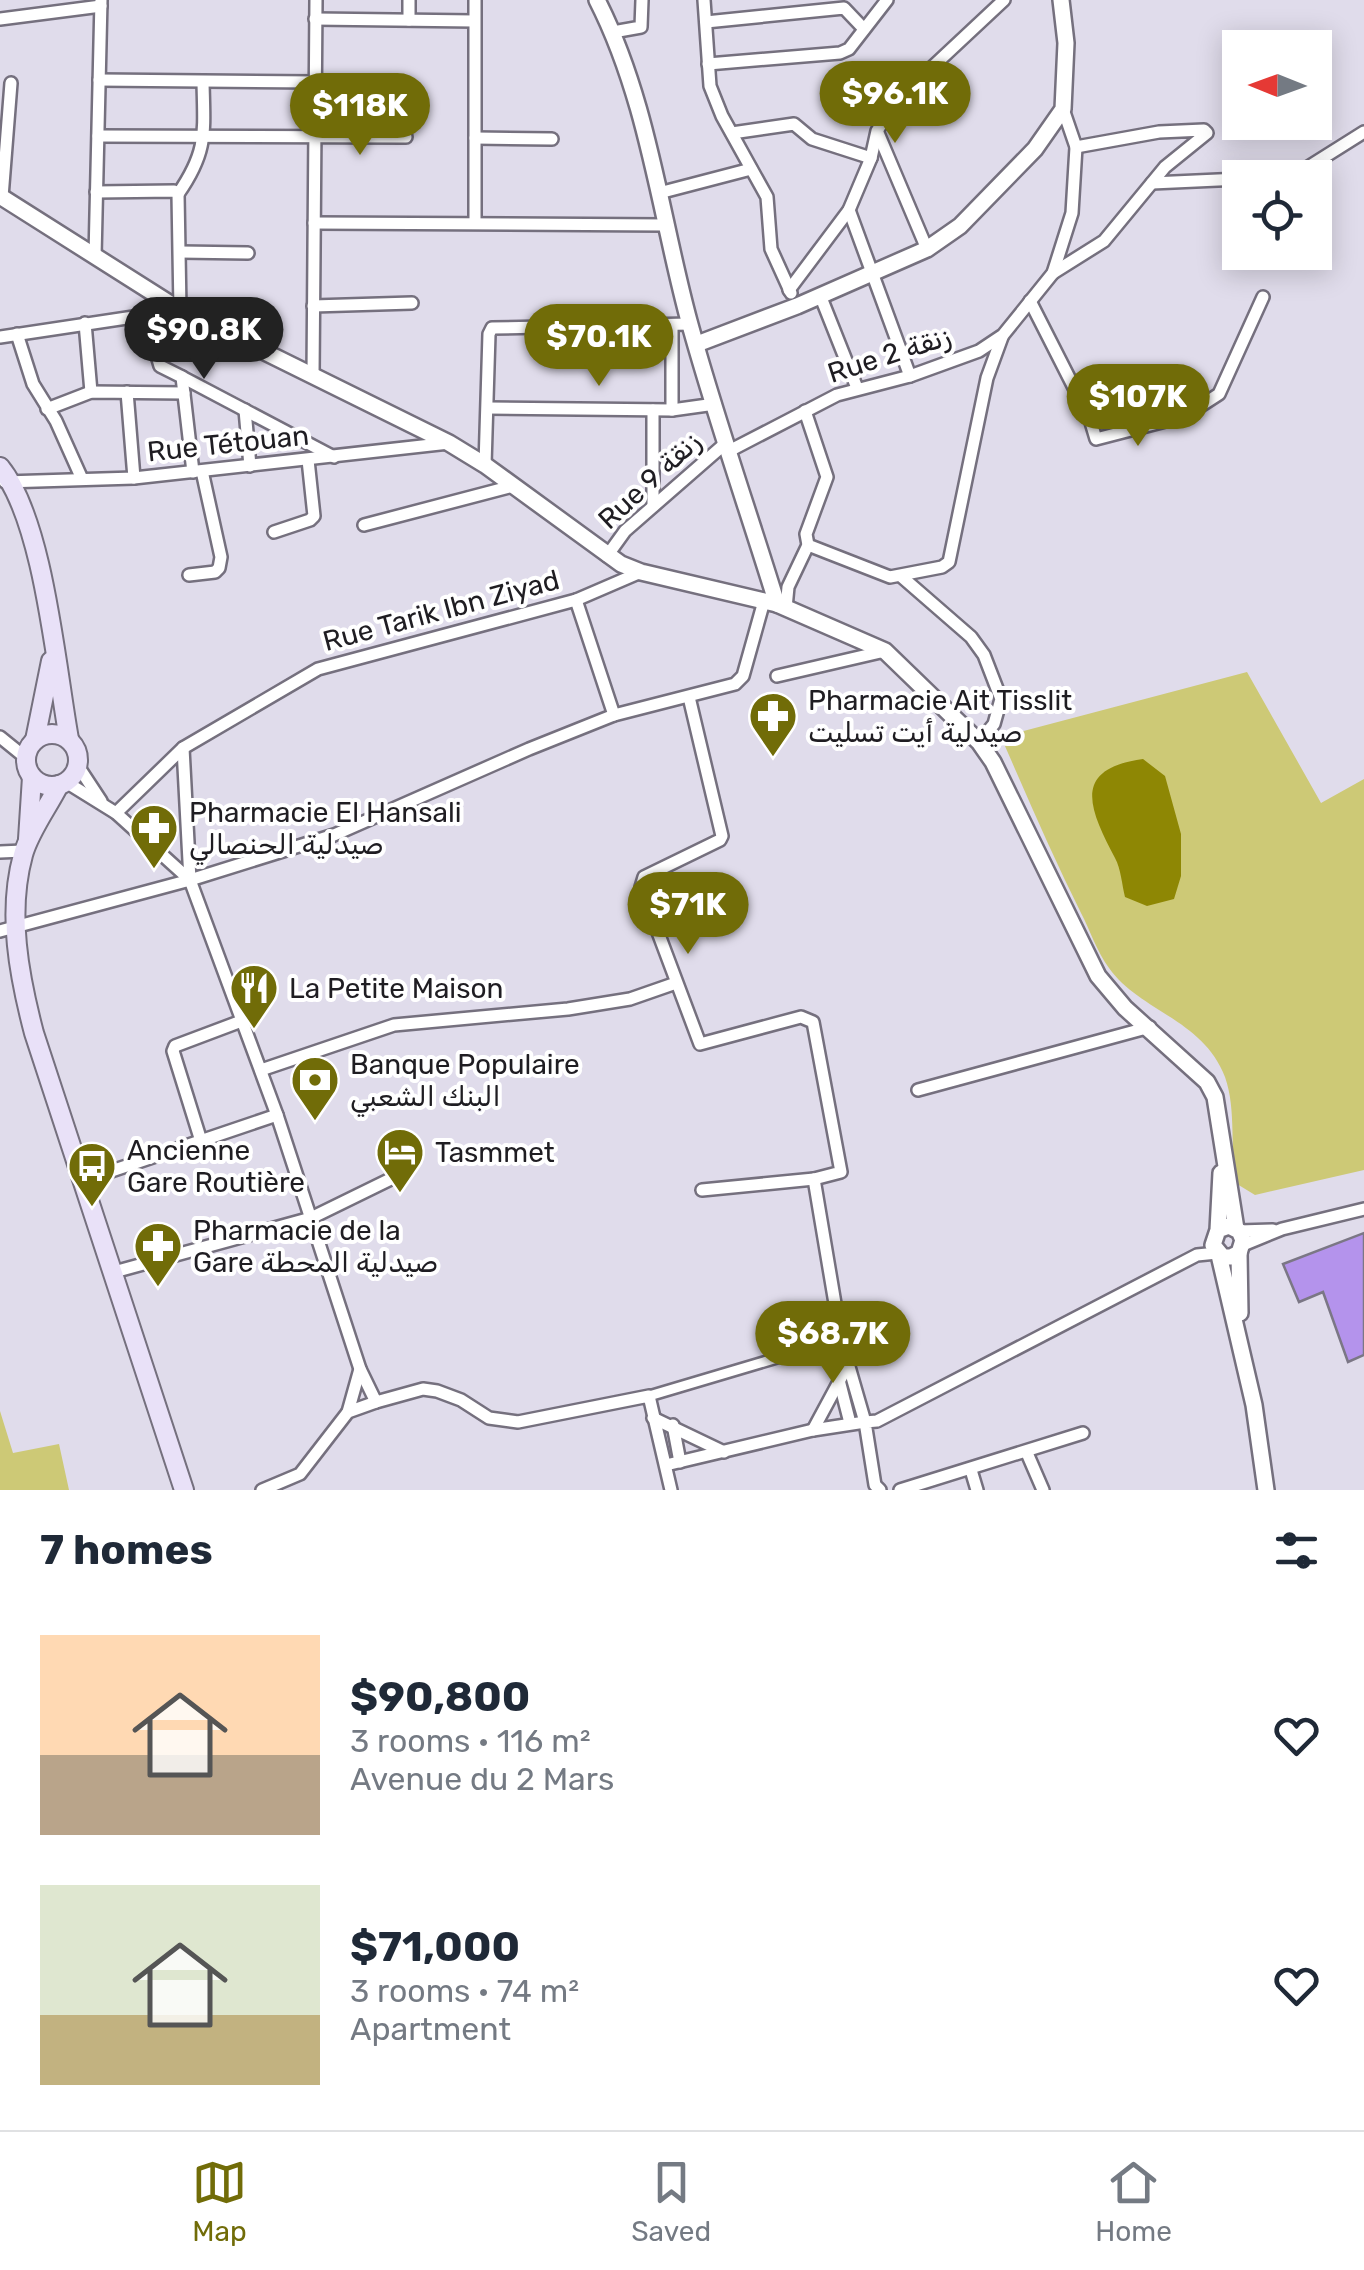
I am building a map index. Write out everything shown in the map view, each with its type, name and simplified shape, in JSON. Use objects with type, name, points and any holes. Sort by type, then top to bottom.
[{"type":"main road","points":[[4,477],[39,567],[69,740],[75,747],[78,766],[63,784],[26,848]]},
{"type":"main road","points":[[53,650],[29,767],[26,848],[7,929],[34,1033],[184,1490]]},
{"type":"main road","points":[[35,740],[48,734],[69,740]]},
{"type":"main road","points":[[29,767],[44,785],[63,784]]},
{"type":"street","points":[[313,376],[316,0]]},
{"type":"street","points":[[408,20],[409,0]]},
{"type":"street","points":[[475,0],[475,223]]},
{"type":"street","points":[[597,0],[632,87],[690,324],[765,565],[771,603]]},
{"type":"street","points":[[613,32],[641,27],[642,0]]},
{"type":"street","points":[[704,0],[708,64],[716,102],[767,196],[771,250],[797,306]]},
{"type":"street","points":[[708,64],[840,53],[848,49],[887,0]]},
{"type":"street","points":[[789,290],[849,210],[871,158],[877,132],[896,102],[1004,0]]},
{"type":"street","points":[[696,344],[797,306],[927,249],[960,226],[1034,149],[1062,109],[1066,70],[1060,0]]},
{"type":"street","points":[[0,19],[101,3],[95,257]]},
{"type":"street","points":[[706,22],[839,4],[864,29]]},
{"type":"street","points":[[316,18],[474,21]]},
{"type":"street","points":[[99,80],[315,82]]},
{"type":"street","points":[[180,310],[178,194],[198,163],[204,136],[203,82]]},
{"type":"street","points":[[11,83],[1,196],[180,310],[449,443],[485,465],[606,556],[641,572],[771,603],[885,651],[979,742],[1098,976],[1126,1008],[1207,1082],[1218,1108],[1239,1239],[1240,1342]]},
{"type":"street","name":"Rue 2 زنقة","points":[[728,447],[857,388],[910,376],[979,351],[1003,335],[1053,273],[1072,213],[1076,147],[1062,109]]},
{"type":"street","points":[[732,133],[794,124],[812,140],[871,158]]},
{"type":"street","points":[[1053,273],[1104,242],[1174,159],[1206,136],[1206,131],[1159,132],[1076,147]]},
{"type":"street","points":[[877,132],[927,249]]},
{"type":"street","points":[[1321,160],[1364,132]]},
{"type":"street","points":[[98,136],[406,136]]},
{"type":"street","points":[[475,138],[552,140]]},
{"type":"street","points":[[660,193],[751,169]]},
{"type":"street","points":[[1152,183],[1222,181]]},
{"type":"street","points":[[96,192],[178,194]]},
{"type":"street","points":[[849,210],[910,376]]},
{"type":"street","points":[[314,223],[666,225]]},
{"type":"street","points":[[180,252],[248,253]]},
{"type":"street","points":[[820,295],[857,388]]},
{"type":"street","points":[[1030,301],[1096,438],[1185,416],[1219,394],[1263,297]]},
{"type":"street","points":[[313,306],[412,303]]},
{"type":"street","points":[[0,338],[180,310]]},
{"type":"street","points":[[145,314],[160,366],[334,457]]},
{"type":"street","points":[[85,323],[92,392]]},
{"type":"street","points":[[485,465],[492,328],[690,324]]},
{"type":"street","points":[[672,325],[672,410]]},
{"type":"street","points":[[18,334],[33,384],[56,421],[82,480]]},
{"type":"street","points":[[808,545],[882,575],[902,576],[949,562],[986,378],[1003,335]]},
{"type":"street","points":[[182,377],[197,471],[221,557],[214,572],[188,575]]},
{"type":"street","points":[[46,409],[92,392],[184,393]]},
{"type":"street","points":[[127,392],[134,478]]},
{"type":"street","points":[[488,408],[672,410],[715,404]]},
{"type":"street","points":[[245,410],[250,466]]},
{"type":"street","points":[[653,410],[653,506]]},
{"type":"street","points":[[7,929],[190,880],[334,835],[614,715],[739,681],[771,603],[788,587],[808,545],[806,534],[826,477],[805,411]]},
{"type":"street","name":"Rue Tétouan","points":[[4,477],[134,478],[449,443]]},
{"type":"street","name":"Rue 9 زنقة","points":[[606,556],[653,506],[728,447]]},
{"type":"street","points":[[274,532],[314,516],[308,460]]},
{"type":"street","points":[[364,526],[513,486]]},
{"type":"street","name":"Rue Tarik Ibn Ziyad","points":[[116,813],[182,748],[318,669],[576,600],[641,572]]},
{"type":"street","points":[[902,576],[971,637],[984,655],[1000,699],[994,724],[979,742]]},
{"type":"street","points":[[576,600],[614,715]]},
{"type":"street","points":[[776,676],[885,651]]},
{"type":"street","points":[[690,697],[722,836],[641,882],[700,1044],[801,1017],[812,1022],[841,1172],[814,1179],[702,1190]]},
{"type":"street","points":[[0,737],[29,767]]},
{"type":"street","points":[[182,748],[190,880],[278,1115],[360,1369],[376,1402]]},
{"type":"street","points":[[78,766],[103,805]]},
{"type":"street","points":[[63,784],[116,813],[190,880]]},
{"type":"street","points":[[0,852],[26,848]]},
{"type":"street","points":[[261,1070],[394,1025],[568,1010],[630,998],[676,983]]},
{"type":"street","points":[[201,1141],[174,1046],[244,1020]]},
{"type":"street","points":[[918,1090],[1150,1026]]},
{"type":"street","points":[[82,1180],[278,1115]]},
{"type":"street","points":[[1224,1150],[1216,1245],[1240,1342],[1266,1490]]},
{"type":"street","points":[[114,1272],[311,1218],[405,1172]]},
{"type":"street","points":[[814,1179],[841,1339],[864,1422],[875,1485],[880,1490]]},
{"type":"street","points":[[1216,1245],[1227,1258],[1239,1239],[1364,1209]]},
{"type":"street","points":[[666,1465],[813,1430],[878,1420],[1216,1245],[1224,1227],[1239,1239]]},
{"type":"street","points":[[348,1412],[423,1389],[461,1400],[489,1418],[518,1422],[649,1396],[841,1339]]},
{"type":"street","points":[[813,1430],[848,1365]]},
{"type":"street","points":[[262,1490],[300,1474],[348,1412],[360,1369]]},
{"type":"street","points":[[839,1380],[850,1423]]},
{"type":"street","points":[[649,1396],[671,1490]]},
{"type":"street","points":[[653,1418],[724,1452]]},
{"type":"street","points":[[672,1426],[680,1462]]},
{"type":"street","points":[[900,1490],[1083,1433]]},
{"type":"street","points":[[1028,1453],[1043,1490]]},
{"type":"street","points":[[972,1470],[978,1490]]},
{"type":"shaded area","points":[[1247,672],[1321,803],[1364,779],[1364,1170],[1255,1195],[1237,1184],[1229,1090],[1215,1057],[1187,1028],[1122,983],[1105,962],[1001,737]]},
{"type":"shaded area","points":[[1143,759],[1165,776],[1181,834],[1181,876],[1174,899],[1147,906],[1125,897],[1119,867],[1099,824],[1092,794],[1095,782],[1104,772]]},
{"type":"shaded area","points":[[0,1411],[13,1453],[59,1444],[69,1490],[0,1490]]},
{"type":"building","points":[[1364,1233],[1364,1355],[1348,1362],[1323,1292],[1299,1302],[1283,1264]]},
{"type":"place","name":"Pharmacie Ait Tisslit صيدلية أيت تسليت","points":[[773,758]]},
{"type":"place","name":"Pharmacie El Hansali صيدلية الحنصالي","points":[[154,870]]},
{"type":"place","name":"La Petite Maison","points":[[254,1030]]},
{"type":"place","name":"Banque Populaire البنك الشعبي","points":[[315,1122]]},
{"type":"place","name":"Tasmmet","points":[[400,1194]]},
{"type":"place","name":"Ancienne Gare Routière","points":[[92,1208]]},
{"type":"place","name":"Pharmacie de la Gare صيدلية المحطة","points":[[158,1288]]}]
